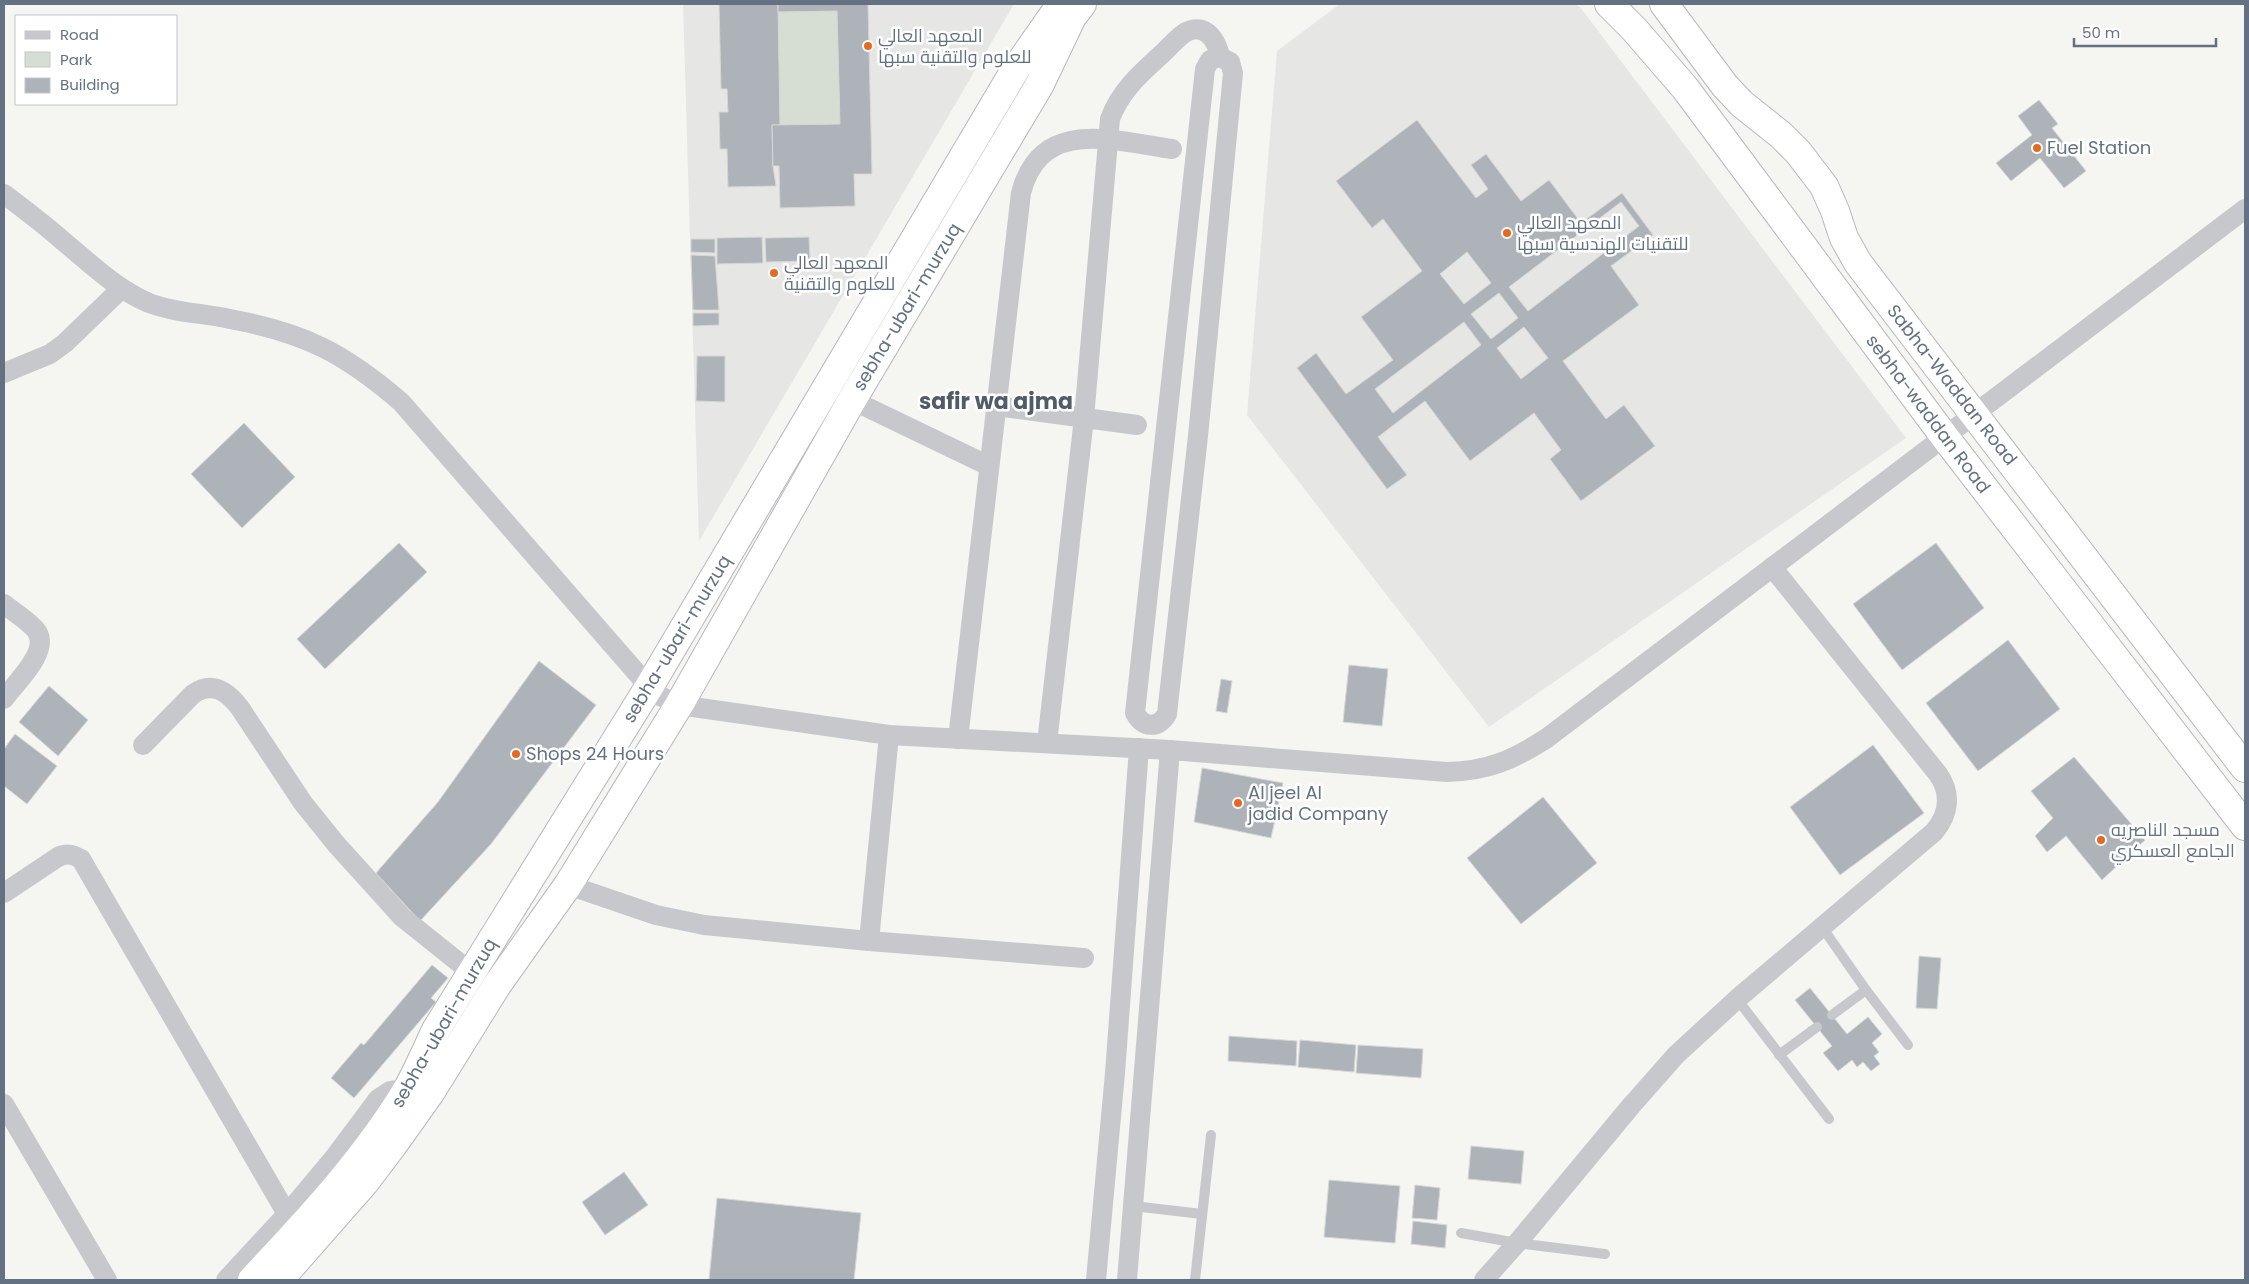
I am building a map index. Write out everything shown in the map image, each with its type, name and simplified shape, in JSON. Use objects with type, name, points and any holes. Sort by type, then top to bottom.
[{"type":"highway","name":"sebha-waddan Road","points":[[1609,4],[1634,29],[1685,88],[1944,436],[2245,826]]},
{"type":"highway","name":"Sabha-Waddan Road","points":[[1664,4],[1725,86],[1742,104],[1781,135],[1824,186],[1844,238],[1858,263],[2245,768]]},
{"type":"highway","name":"sebha-ubari-murzuq","points":[[279,1280],[365,1182],[435,1086],[497,985],[568,885],[680,705],[852,400],[1040,84],[1068,8]]},
{"type":"highway","name":"sebha-ubari-murzuq","points":[[252,1280],[346,1175],[380,1130],[408,1088],[436,1030],[649,687],[1015,70],[1068,8]]},
{"type":"street","points":[[1047,743],[1084,418],[1110,119],[1117,102],[1126,88],[1184,33],[1197,30],[1210,34],[1218,46],[1220,57]]},
{"type":"street","points":[[1220,57],[1230,62],[1233,73],[1198,436],[1166,714],[1160,722],[1150,725],[1141,722],[1135,713],[1204,69],[1210,60],[1220,57]]},
{"type":"street","points":[[958,739],[1024,181],[1037,159],[1058,144],[1082,138],[1172,149]]},
{"type":"street","points":[[4,194],[122,289],[150,303],[180,312],[263,325],[308,339],[341,356],[373,378],[401,402],[649,687],[658,695],[680,705],[889,735],[1170,750],[1438,772],[1489,768],[1509,761],[1547,738],[2245,209]]},
{"type":"street","points":[[4,373],[50,354],[65,343],[122,289]]},
{"type":"street","points":[[852,400],[989,466]]},
{"type":"street","points":[[996,406],[1137,425]]},
{"type":"street","points":[[1165,432],[1198,436]]},
{"type":"street","points":[[1484,1280],[1676,1055],[1737,999],[1934,832],[1945,815],[1948,797],[1943,781],[1772,567]]},
{"type":"street","points":[[4,604],[34,629],[40,642],[37,656],[4,699]]},
{"type":"street","points":[[143,745],[192,694],[199,690],[214,688],[228,694],[240,708],[303,803],[336,844],[402,917],[472,973]]},
{"type":"street","points":[[869,941],[889,735]]},
{"type":"street","points":[[1096,1280],[1139,748]]},
{"type":"street","points":[[1127,1280],[1170,750]]},
{"type":"street","points":[[4,893],[58,857],[74,854],[81,859],[287,1214]]},
{"type":"street","points":[[568,885],[640,910],[688,922],[869,941],[1084,958]]},
{"type":"street","points":[[1114,1073],[1142,1077]]},
{"type":"street","points":[[226,1280],[287,1214],[334,1158],[378,1099],[390,1091],[408,1088]]},
{"type":"street","points":[[4,1104],[107,1280]]},
{"type":"street","points":[[1100,1238],[1130,1240]]},
{"type":"lane","points":[[1822,926],[1866,990],[1908,1045]]},
{"type":"lane","points":[[1832,1015],[1866,990]]},
{"type":"lane","points":[[1737,999],[1828,1119]]},
{"type":"lane","points":[[1779,1055],[1817,1027]]},
{"type":"lane","points":[[1195,1280],[1211,1135]]},
{"type":"lane","points":[[1133,1206],[1202,1214]]},
{"type":"lane","points":[[1461,1233],[1517,1243],[1605,1254]]},
{"type":"shaded area","name":"المعهد العالي للعلوم والتقنية","points":[[683,4],[1014,4],[699,541]]},
{"type":"shaded area","name":"المعهد العالي للتقنيات الهندسية سبها","points":[[1340,4],[1574,4],[1580,7],[1906,438],[1489,727],[1247,415],[1277,51]]},
{"type":"green space","points":[[837,11],[840,124],[780,125],[778,12]]},
{"type":"building","points":[[719,4],[778,4],[780,125],[772,125],[773,166],[776,186],[728,187],[727,149],[720,149],[719,112],[728,112],[727,89],[721,89]]},
{"type":"building","points":[[778,4],[868,4],[872,174],[854,174],[855,206],[780,208],[779,166],[773,166],[772,125],[840,124],[837,11],[778,12]]},
{"type":"building","points":[[2039,100],[2058,124],[2052,128],[2086,171],[2064,188],[2040,158],[2011,181],[1996,163],[2032,135],[2018,116]]},
{"type":"building","points":[[1417,120],[1476,198],[1488,189],[1471,165],[1486,154],[1521,201],[1549,180],[1581,223],[1622,193],[1653,235],[1611,266],[1639,305],[1563,361],[1606,419],[1624,405],[1655,446],[1581,501],[1550,459],[1561,450],[1534,413],[1470,461],[1425,401],[1378,437],[1407,475],[1387,489],[1297,368],[1316,353],[1346,394],[1393,360],[1361,317],[1422,271],[1383,219],[1372,228],[1336,181]],"holes":[[[1621,202],[1639,226],[1528,311],[1509,287]],[[1467,252],[1491,283],[1464,304],[1440,274]],[[1499,293],[1518,318],[1491,339],[1471,314]],[[1464,322],[1481,345],[1393,413],[1375,389]],[[1524,327],[1548,358],[1521,379],[1497,348]]]},
{"type":"building","points":[[762,237],[763,263],[717,264],[717,238]]},
{"type":"building","points":[[809,237],[810,261],[766,262],[765,238]]},
{"type":"building","points":[[691,239],[715,239],[715,253],[691,252]]},
{"type":"building","points":[[691,255],[715,256],[719,310],[693,310]]},
{"type":"building","points":[[693,313],[719,313],[719,325],[693,326]]},
{"type":"building","points":[[697,356],[725,356],[725,402],[696,401]]},
{"type":"building","points":[[244,423],[295,477],[242,528],[191,474]]},
{"type":"building","points":[[399,543],[427,572],[325,669],[297,639]]},
{"type":"building","points":[[1936,543],[1984,608],[1902,670],[1853,604]]},
{"type":"building","points":[[2008,640],[2060,709],[1978,771],[1926,703]]},
{"type":"building","name":"Shops 24 Hours","points":[[539,661],[596,705],[491,844],[420,921],[376,873],[438,802]]},
{"type":"building","points":[[1349,665],[1388,669],[1382,726],[1343,722]]},
{"type":"building","points":[[1221,679],[1232,681],[1227,713],[1216,711]]},
{"type":"building","points":[[49,686],[88,720],[58,756],[19,722]]},
{"type":"building","points":[[15,734],[57,766],[27,804],[4,786],[4,749]]},
{"type":"building","points":[[1873,745],[1924,813],[1840,875],[1790,807]]},
{"type":"building","points":[[2074,757],[2145,840],[2102,880],[2066,836],[2047,852],[2035,836],[2053,818],[2031,791]]},
{"type":"building","name":"Al jeel Al jadid Company","points":[[1202,768],[1283,783],[1271,838],[1194,822]]},
{"type":"building","points":[[1543,797],[1597,863],[1521,924],[1467,858]]},
{"type":"building","points":[[1919,956],[1941,958],[1937,1009],[1916,1008]]},
{"type":"building","points":[[432,965],[448,978],[431,998],[436,1002],[354,1098],[331,1078],[361,1043],[364,1045]]},
{"type":"building","points":[[1810,988],[1847,1034],[1868,1017],[1882,1034],[1872,1043],[1879,1052],[1874,1056],[1880,1064],[1871,1071],[1863,1062],[1857,1067],[1852,1060],[1838,1071],[1823,1053],[1832,1046],[1795,1000]]},
{"type":"building","points":[[1229,1036],[1297,1041],[1296,1066],[1228,1061]]},
{"type":"building","points":[[1300,1040],[1356,1045],[1354,1072],[1298,1067]]},
{"type":"building","points":[[1358,1045],[1423,1049],[1421,1078],[1356,1073]]},
{"type":"building","points":[[1471,1146],[1524,1151],[1521,1184],[1468,1179]]},
{"type":"building","points":[[624,1172],[648,1205],[605,1235],[582,1202]]},
{"type":"building","points":[[1329,1180],[1400,1186],[1395,1243],[1324,1237]]},
{"type":"building","points":[[1415,1185],[1440,1188],[1437,1220],[1412,1218]]},
{"type":"building","points":[[717,1198],[861,1213],[854,1280],[709,1280]]},
{"type":"building","points":[[1413,1221],[1447,1225],[1445,1248],[1411,1244]]},
{"type":"place","name":"المعهد العالي للعلوم والتقنية سبها","points":[[868,46]]},
{"type":"place","name":"Fuel Station","points":[[2037,148]]},
{"type":"place","name":"المعهد العالي للتقنيات الهندسية سبها","points":[[1507,233]]},
{"type":"place","name":"المعهد العالي للعلوم والتقنية","points":[[774,273]]},
{"type":"place","name":"Shops 24 Hours","points":[[516,754]]},
{"type":"place","name":"Al jeel Al jadid Company","points":[[1238,803]]},
{"type":"place","name":"مسجد الناصريه الجامع العسكري","points":[[2101,840]]},
{"type":"district","name":"safir wa ajma","points":[[996,401]]}]
